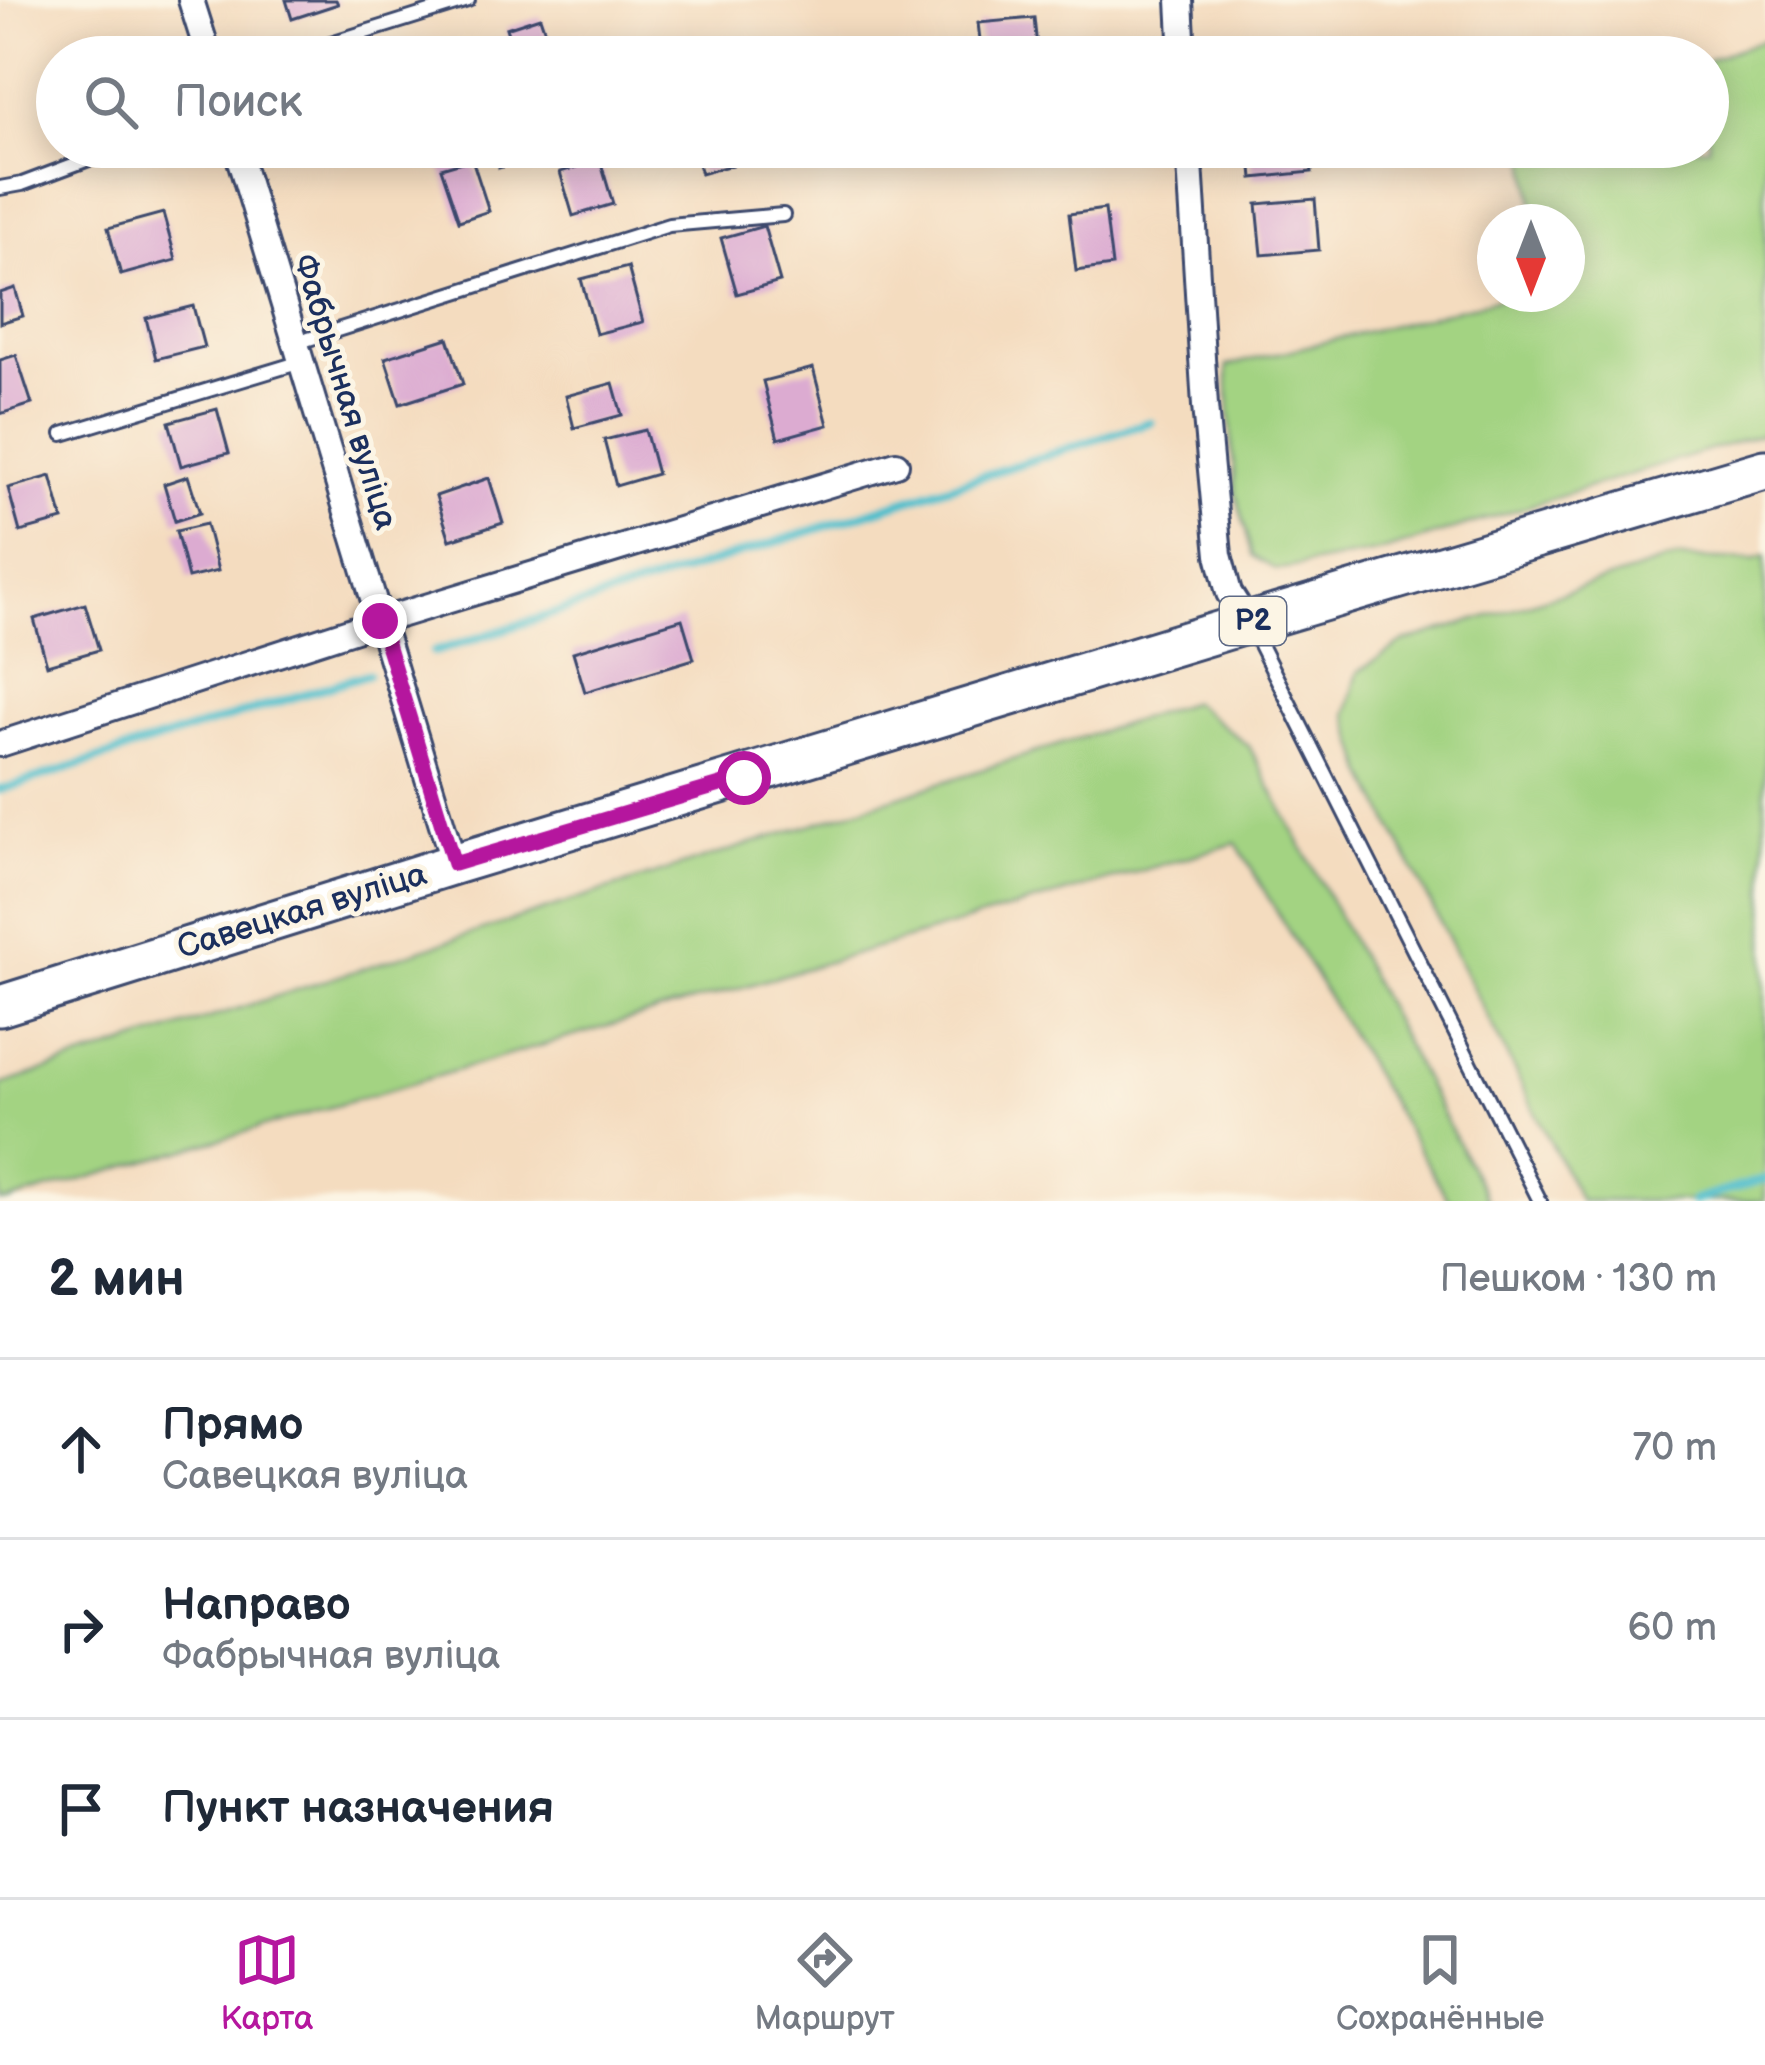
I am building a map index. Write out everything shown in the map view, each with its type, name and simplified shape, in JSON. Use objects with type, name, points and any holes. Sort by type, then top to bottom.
[{"type":"main road","name":"Р2","points":[[1248,623],[1765,470]]},
{"type":"main road","name":"Савецкая вуліца","points":[[0,1006],[1248,623]]},
{"type":"street","points":[[191,0],[202,36]]},
{"type":"street","points":[[1180,0],[1182,36]]},
{"type":"street","name":"Фабрычная вуліца","points":[[242,168],[454,864]]},
{"type":"street","points":[[1190,168],[1219,555],[1229,593],[1248,623]]},
{"type":"street","points":[[0,744],[380,621],[896,464]]},
{"type":"lane","points":[[353,36],[468,0]]},
{"type":"lane","points":[[0,188],[65,168]]},
{"type":"lane","points":[[63,434],[669,225],[783,215]]},
{"type":"lane","points":[[1248,623],[1540,1201]]},
{"type":"green space","points":[[1765,40],[1765,433],[1387,550],[1276,570],[1253,556],[1235,491],[1227,366],[1477,304],[1477,312],[1585,312],[1585,204],[1533,204],[1529,168],[1729,168],[1729,52]]},
{"type":"green space","points":[[1765,556],[1765,1201],[1580,1201],[1365,773],[1347,714],[1358,672],[1404,642],[1677,558],[1752,560]]},
{"type":"green space","points":[[1192,702],[1249,746],[1488,1201],[1449,1201],[1236,843],[0,1201],[0,1085]]},
{"type":"building","points":[[286,0],[336,0],[338,4],[292,19]]},
{"type":"building","points":[[540,17],[547,36],[508,36],[506,28]]},
{"type":"building","points":[[1034,18],[1036,36],[980,36],[978,23]]},
{"type":"building","points":[[441,168],[475,168],[489,211],[459,221]]},
{"type":"building","points":[[602,168],[613,204],[573,216],[560,172]]},
{"type":"building","points":[[1252,168],[1312,168],[1312,172],[1253,178]]},
{"type":"building","points":[[1315,199],[1319,250],[1262,255],[1257,204]]},
{"type":"building","points":[[1105,209],[1112,266],[1076,271],[1069,214]]},
{"type":"building","points":[[163,213],[176,260],[121,275],[108,228]]},
{"type":"building","points":[[764,226],[780,282],[737,294],[721,238]]},
{"type":"building","points":[[628,267],[643,322],[596,334],[581,279]]},
{"type":"building","points":[[15,288],[23,316],[0,323],[0,293]]},
{"type":"building","points":[[193,306],[204,347],[156,359],[146,318]]},
{"type":"building","points":[[448,338],[463,384],[400,404],[385,358]]},
{"type":"building","points":[[16,355],[32,404],[0,414],[0,360]]},
{"type":"building","points":[[813,368],[828,425],[778,439],[763,381]]},
{"type":"building","points":[[613,383],[622,415],[574,428],[566,396]]},
{"type":"building","points":[[217,409],[229,453],[181,466],[169,422]]},
{"type":"building","points":[[645,430],[657,474],[616,486],[604,440]]},
{"type":"building","points":[[51,476],[63,520],[20,532],[8,488]]},
{"type":"building","points":[[188,476],[200,513],[175,521],[164,484]]},
{"type":"building","points":[[489,478],[503,523],[450,540],[436,496]]},
{"type":"building","points":[[206,524],[218,571],[188,578],[176,531]]},
{"type":"building","points":[[85,604],[99,650],[47,665],[34,619]]},
{"type":"building","points":[[682,619],[694,659],[585,692],[573,652]]},
{"type":"waterway","points":[[434,652],[1150,422]]},
{"type":"waterway","points":[[0,790],[368,674]]},
{"type":"waterway","points":[[1693,1201],[1765,1179]]},
{"type":"route","points":[[380,621],[454,864],[744,778]]}]
